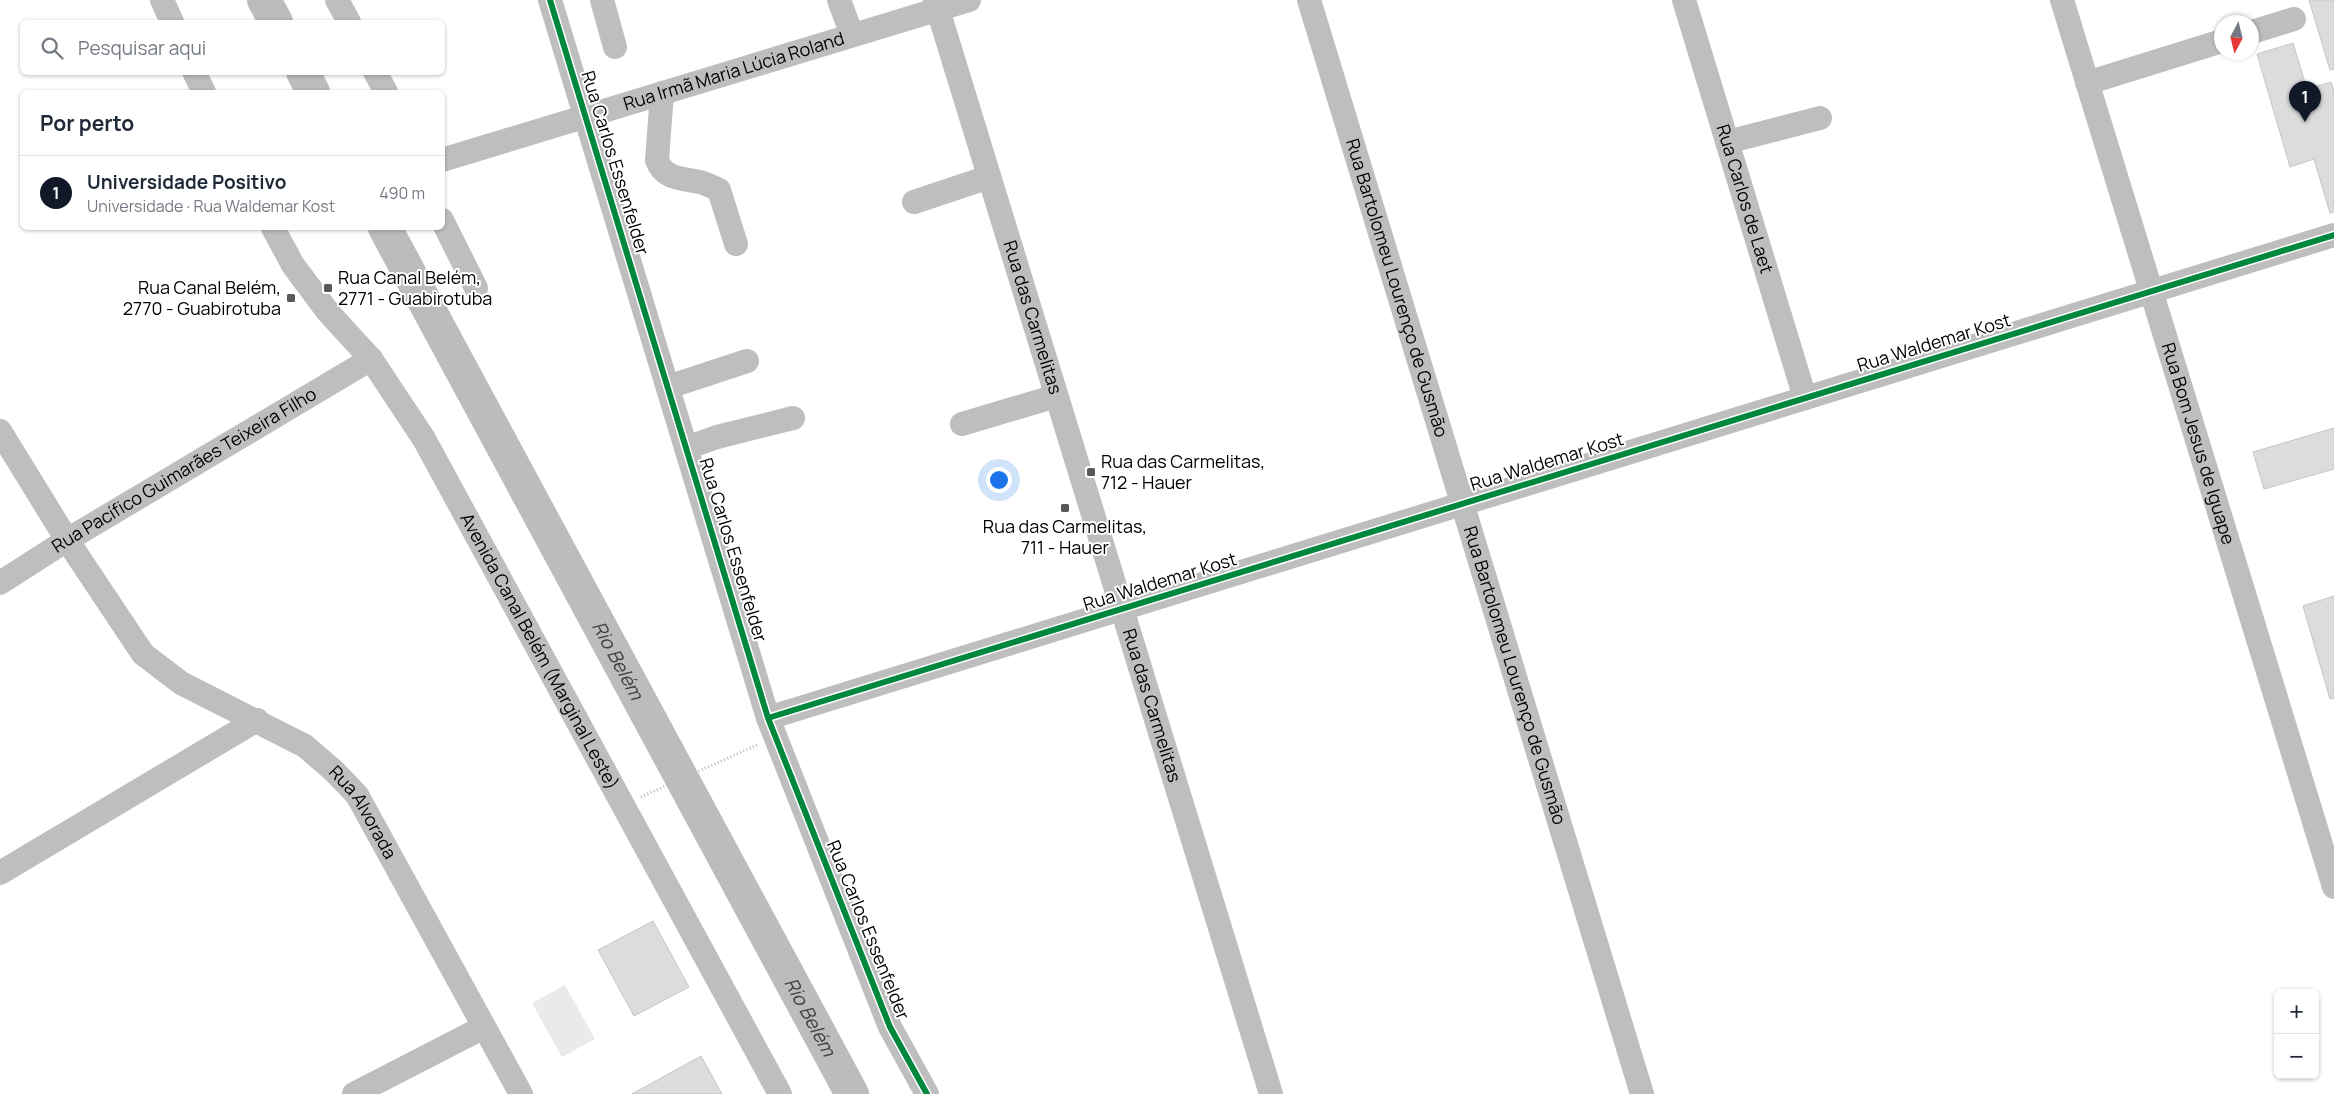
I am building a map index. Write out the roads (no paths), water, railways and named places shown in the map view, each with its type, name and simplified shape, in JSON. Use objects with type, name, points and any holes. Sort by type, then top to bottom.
[{"type":"street","points":[[162,0],[171,20]]},
{"type":"street","points":[[337,0],[348,20]]},
{"type":"street","name":"Rua Carlos Essenfelder","points":[[550,0],[771,728],[890,1027],[927,1094]]},
{"type":"street","points":[[602,0],[615,46]]},
{"type":"street","points":[[838,0],[852,35]]},
{"type":"street","name":"Rua Irmã Maria Lúcia Roland","points":[[445,159],[852,35],[936,5],[969,0]]},
{"type":"street","name":"Rua Bartolomeu Lourenço de Gusmão","points":[[1309,0],[1642,1094]]},
{"type":"street","name":"Rua Carlos de Laet","points":[[1684,0],[1805,398]]},
{"type":"street","name":"Rua Bom Jesus de Iguape","points":[[2062,0],[2334,887]]},
{"type":"street","name":"Rua das Carmelitas","points":[[936,5],[1271,1094]]},
{"type":"street","points":[[2259,30],[2294,19]]},
{"type":"street","points":[[2087,83],[2214,44]]},
{"type":"street","points":[[196,75],[203,90]]},
{"type":"street","points":[[377,75],[385,90]]},
{"type":"street","points":[[662,93],[657,160],[659,166],[666,174],[702,182],[719,190],[736,244]]},
{"type":"street","points":[[1727,142],[1820,118]]},
{"type":"street","points":[[914,202],[989,178]]},
{"type":"street","points":[[445,226],[476,288]]},
{"type":"street","name":"Avenida Canal Belém (Marginal Leste)","points":[[275,230],[293,265],[328,312],[371,359],[424,440],[780,1094]]},
{"type":"street","name":"Rua Waldemar Kost","points":[[771,728],[1122,609],[2334,235]]},
{"type":"street","name":"Rua Pacífico Guimarães Teixeira Filho","points":[[0,583],[67,540],[371,359]]},
{"type":"street","points":[[668,387],[746,361]]},
{"type":"street","points":[[962,424],[1056,396]]},
{"type":"street","points":[[686,448],[717,437],[793,418]]},
{"type":"street","name":"Rua Alvorada","points":[[0,431],[67,540],[143,654],[181,683],[306,746],[334,771],[356,795],[521,1094]]},
{"type":"street","points":[[0,873],[257,720]]},
{"type":"street","points":[[354,1094],[484,1027]]},
{"type":"waterway","name":"Rio Belém","points":[[264,0],[275,20]]},
{"type":"waterway","name":"Rio Belém","points":[[304,75],[312,90]]},
{"type":"waterway","name":"Rio Belém","points":[[386,230],[852,1094]]},
{"type":"place","name":"Universidade Positivo","points":[[2305,122]]},
{"type":"place","name":"Rua Canal Belém, 2771 - Guabirotuba","points":[[328,288]]},
{"type":"place","name":"Rua Canal Belém, 2770 - Guabirotuba","points":[[291,298]]},
{"type":"place","name":"Rua das Carmelitas, 712 - Hauer","points":[[1091,472]]},
{"type":"place","name":"Rua das Carmelitas, 711 - Hauer","points":[[1065,508]]}]
